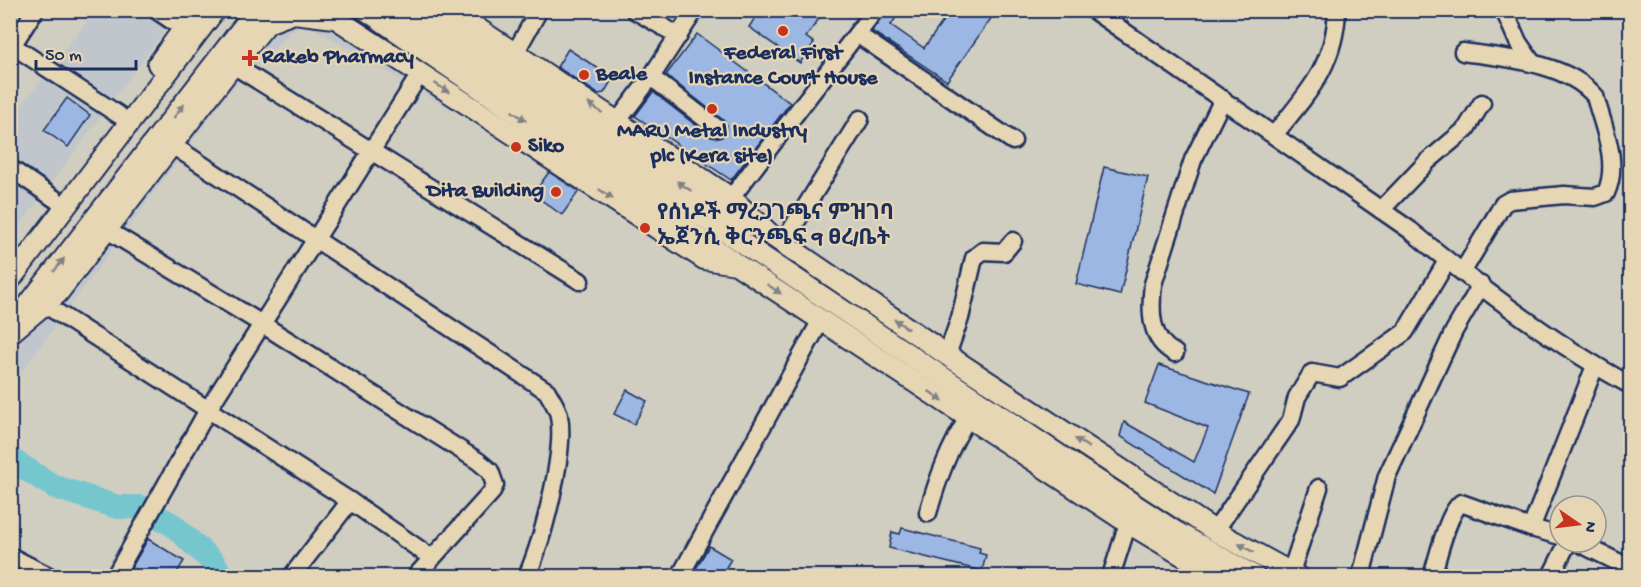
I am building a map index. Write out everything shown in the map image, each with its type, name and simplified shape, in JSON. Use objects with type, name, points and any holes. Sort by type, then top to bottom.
[{"type":"main road","points":[[10,261],[197,10]]},
{"type":"main road","points":[[10,279],[216,10]]},
{"type":"main road","points":[[394,10],[1060,456],[1176,532],[1254,576]]},
{"type":"main road","points":[[424,10],[721,211],[777,239]]},
{"type":"main road","points":[[450,10],[731,198],[777,239],[947,355],[1215,531],[1294,574]]},
{"type":"main road","points":[[366,11],[820,320],[1128,523],[1217,576]]},
{"type":"main road","points":[[10,328],[268,14],[329,15],[704,259],[736,264]]},
{"type":"main road","points":[[10,333],[58,293],[233,65],[268,14]]},
{"type":"street","points":[[35,10],[11,47],[119,115]]},
{"type":"street","points":[[156,10],[184,29]]},
{"type":"street","points":[[514,53],[539,10]]},
{"type":"street","points":[[634,10],[679,36]]},
{"type":"street","points":[[617,122],[651,77],[695,10]]},
{"type":"street","points":[[731,198],[874,10]]},
{"type":"street","points":[[1093,10],[1381,210],[1447,261],[1595,366],[1630,385]]},
{"type":"street","points":[[1274,135],[1318,80],[1328,62],[1336,10]]},
{"type":"street","points":[[1504,10],[1518,42],[1531,61]]},
{"type":"street","points":[[857,34],[1013,141]]},
{"type":"street","points":[[1463,52],[1531,61],[1581,83],[1595,96],[1612,161],[1611,182],[1606,193],[1595,196],[1564,195],[1510,200],[1503,204],[1463,272]]},
{"type":"street","points":[[233,65],[371,148],[428,188],[580,281]]},
{"type":"street","points":[[115,576],[209,408],[371,148],[420,74]]},
{"type":"street","points":[[651,77],[717,128]]},
{"type":"street","points":[[1175,353],[1163,347],[1155,333],[1151,301],[1154,284],[1193,160],[1223,99]]},
{"type":"street","points":[[1381,210],[1428,161],[1466,129],[1482,103]]},
{"type":"street","points":[[777,239],[860,119]]},
{"type":"street","points":[[172,146],[548,391],[559,414],[561,440],[544,527],[527,576]]},
{"type":"street","points":[[10,168],[55,199]]},
{"type":"street","points":[[107,230],[262,324],[468,454],[490,471],[495,485],[491,493],[417,576]]},
{"type":"street","points":[[947,355],[960,318],[974,258],[983,252],[1004,252],[1013,241]]},
{"type":"street","points":[[1215,531],[1291,420],[1297,397],[1312,373],[1340,378],[1405,332],[1414,321],[1447,261]]},
{"type":"street","points":[[1361,576],[1387,476],[1454,331],[1481,285]]},
{"type":"street","points":[[44,304],[209,408],[432,558]]},
{"type":"street","points":[[680,576],[820,320]]},
{"type":"street","points":[[1531,528],[1595,366]]},
{"type":"street","points":[[928,513],[941,469],[953,441],[968,418]]},
{"type":"street","points":[[1294,574],[1319,488]]},
{"type":"street","points":[[292,576],[350,501]]},
{"type":"street","points":[[1432,576],[1451,519],[1461,503],[1548,533]]},
{"type":"street","points":[[1111,576],[1128,523]]},
{"type":"street","points":[[1551,576],[1562,554]]},
{"type":"street","points":[[1601,554],[1630,568]]},
{"type":"street","points":[[10,556],[49,576]]},
{"type":"shaded area","points":[[95,11],[179,11],[11,237],[10,120]]},
{"type":"shaded area","points":[[270,11],[337,11],[549,167],[302,21],[226,95],[11,386],[11,345],[54,285]]},
{"type":"building","name":"Federal First Instance Court House","points":[[760,10],[825,10],[806,37],[814,43],[800,63],[749,27]]},
{"type":"building","points":[[885,10],[901,10],[891,25],[924,48],[951,10],[997,10],[947,81],[872,31]]},
{"type":"building","name":"MARU Metal Industry plc (Kera site)","points":[[697,34],[790,103],[731,180],[635,116],[653,92],[711,137],[720,138],[726,134],[727,125],[723,120],[666,75]]},
{"type":"building","name":"Beale","points":[[568,49],[613,78],[604,93],[598,94],[557,67]]},
{"type":"building","points":[[67,98],[90,115],[68,147],[44,130]]},
{"type":"building","points":[[1104,167],[1148,177],[1120,295],[1076,284]]},
{"type":"building","name":"Dita Building","points":[[549,172],[579,191],[562,215],[533,194]]},
{"type":"building","points":[[1159,365],[1249,394],[1213,494],[1120,436],[1124,422],[1194,462],[1208,428],[1145,403]]},
{"type":"building","points":[[627,390],[647,401],[634,424],[614,414]]},
{"type":"building","points":[[902,528],[980,548],[979,553],[986,555],[982,571],[889,548],[892,532],[900,534]]},
{"type":"building","points":[[148,539],[184,561],[175,576],[128,574]]},
{"type":"building","points":[[709,546],[731,559],[721,576],[692,576]]},
{"type":"waterway","points":[[10,459],[55,487],[118,507],[140,507],[173,525],[214,563],[222,576]]},
{"type":"place","name":"Federal First Instance Court House","points":[[783,31]]},
{"type":"place","name":"Rakeb Pharmacy","points":[[250,58]]},
{"type":"place","name":"Beale","points":[[584,75]]},
{"type":"place","name":"MARU Metal Industry plc (Kera site)","points":[[712,109]]},
{"type":"place","name":"Siko","points":[[516,147]]},
{"type":"place","name":"Dita Building","points":[[556,192]]},
{"type":"place","name":"የሰነዶች ማረጋገጫና ምዝገባ ኤጀንሲ ቅርንጫፍ 9 ፀረ/ቤት","points":[[645,228]]}]
